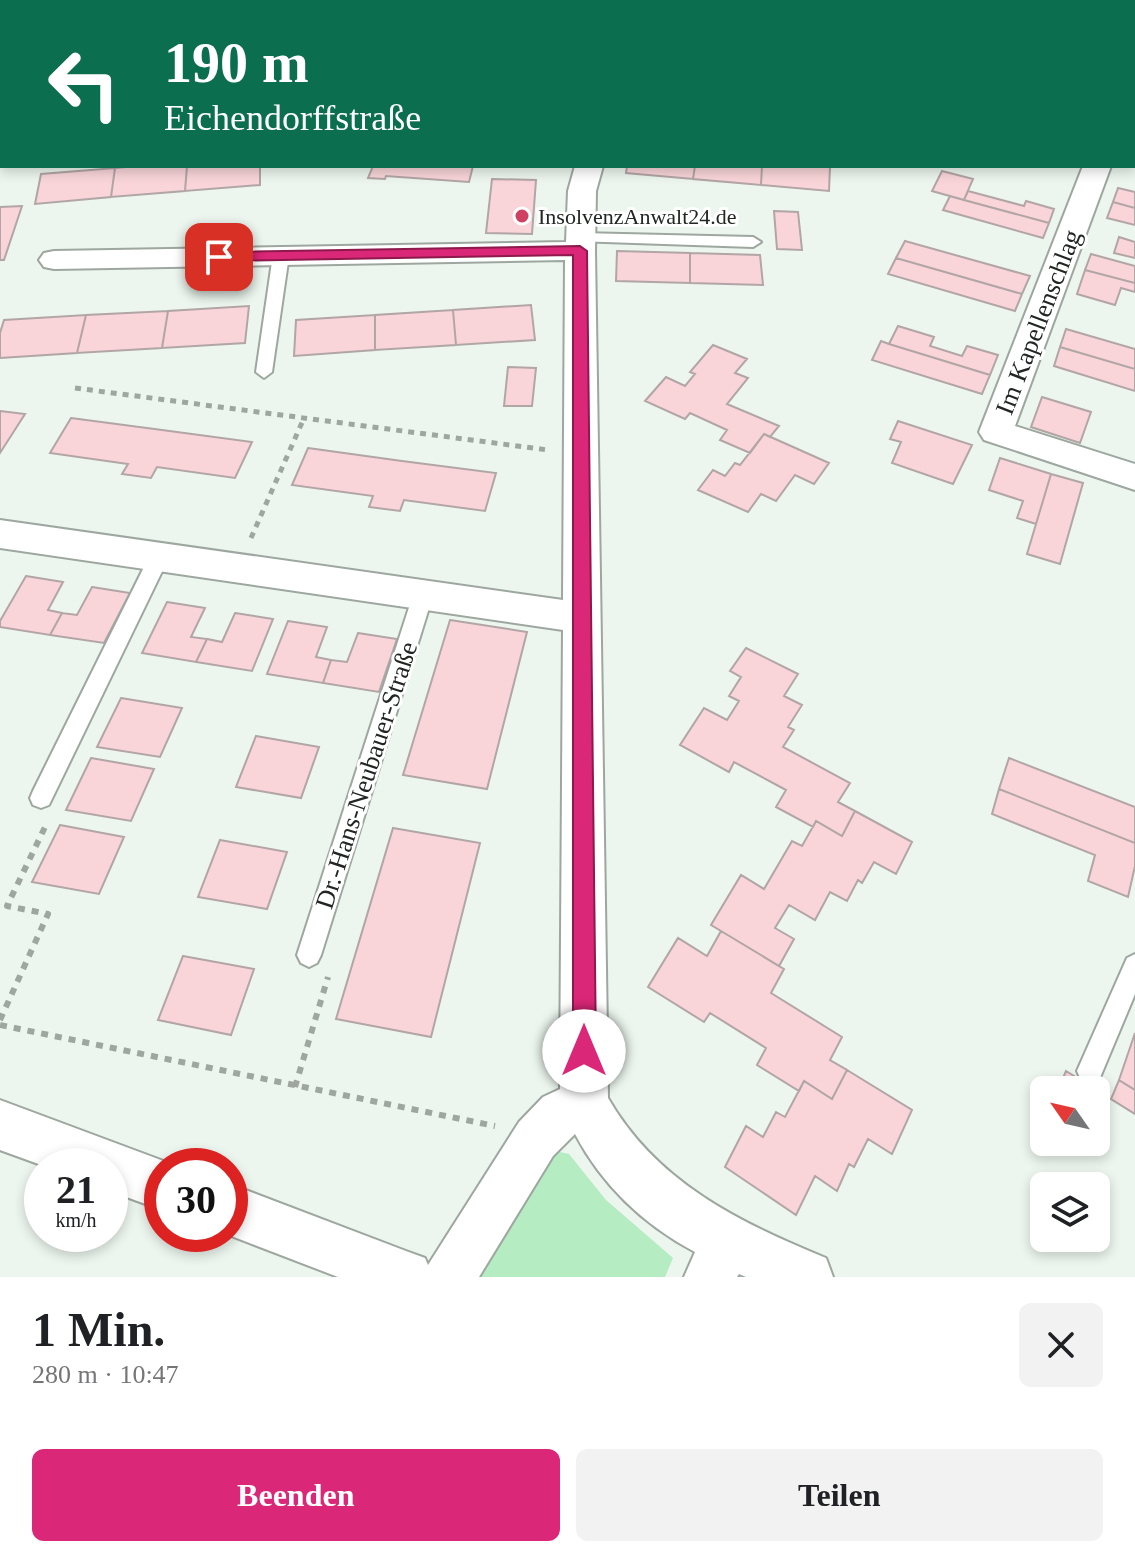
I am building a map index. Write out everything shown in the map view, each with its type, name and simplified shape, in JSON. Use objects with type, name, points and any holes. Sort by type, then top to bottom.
[{"type":"street","points":[[588,168],[582,191],[580,244],[584,1103],[600,1135],[630,1174],[671,1208],[718,1260],[807,1277]]},
{"type":"street","name":"Im Kapellenschlag","points":[[1096,168],[996,432],[1135,477]]},
{"type":"street","points":[[54,260],[580,244]]},
{"type":"street","points":[[0,534],[582,618]]},
{"type":"street","points":[[449,1277],[536,1139],[560,1114],[584,1103]]},
{"type":"street","points":[[2,1130],[144,1179]]},
{"type":"street","points":[[248,1217],[406,1277]]},
{"type":"lane","points":[[580,244],[753,242]]},
{"type":"lane","points":[[264,372],[281,255]]},
{"type":"lane","points":[[41,798],[159,557]]},
{"type":"lane","name":"Dr.-Hans-Neubauer-Straße","points":[[309,955],[423,595]]},
{"type":"lane","points":[[1090,1071],[1135,966]]},
{"type":"path","points":[[75,388],[581,455]]},
{"type":"path","points":[[238,568],[304,418]]},
{"type":"path","points":[[41,798],[48,820],[3,906],[48,914],[0,1022],[295,1087],[495,1126]]},
{"type":"path","points":[[295,1087],[332,966],[309,955]]},
{"type":"green space","points":[[560,1152],[569,1154],[606,1200],[673,1258],[665,1277],[477,1277],[544,1158]]},
{"type":"building","points":[[115,168],[187,168],[185,191],[111,197]]},
{"type":"building","points":[[115,168],[111,197],[35,204],[41,174]]},
{"type":"building","points":[[187,168],[260,168],[260,185],[185,191]]},
{"type":"building","points":[[372,168],[472,168],[469,182],[386,176],[385,179],[368,178]]},
{"type":"building","points":[[627,168],[695,168],[693,179],[626,173]]},
{"type":"building","points":[[695,168],[762,168],[761,185],[693,179]]},
{"type":"building","points":[[762,168],[830,168],[829,191],[761,185]]},
{"type":"building","points":[[942,171],[973,179],[964,200],[932,191]]},
{"type":"building","points":[[492,179],[536,180],[532,234],[486,233]]},
{"type":"building","points":[[1118,188],[1135,192],[1135,208],[1113,202]]},
{"type":"building","points":[[968,191],[1024,206],[1026,201],[1054,209],[1049,223],[964,200]]},
{"type":"building","points":[[950,196],[1049,223],[1043,238],[943,210]]},
{"type":"building","points":[[1113,202],[1135,208],[1135,225],[1107,218]]},
{"type":"building","points":[[22,206],[4,260],[0,260],[0,207]]},
{"type":"building","points":[[774,211],[798,212],[802,250],[777,249]]},
{"type":"building","points":[[1119,237],[1135,242],[1135,258],[1114,253]]},
{"type":"building","points":[[905,241],[1030,276],[1022,294],[896,258]]},
{"type":"building","points":[[617,251],[690,253],[690,283],[616,281]]},
{"type":"building","points":[[690,253],[760,255],[763,285],[690,283]]},
{"type":"building","points":[[1091,254],[1135,266],[1135,283],[1085,270]]},
{"type":"building","points":[[896,258],[1022,294],[1015,311],[888,274]]},
{"type":"building","points":[[1085,270],[1135,283],[1135,292],[1121,288],[1115,305],[1077,294]]},
{"type":"building","points":[[531,305],[535,340],[456,345],[453,310]]},
{"type":"building","points":[[249,306],[245,343],[162,348],[168,311]]},
{"type":"building","points":[[453,310],[456,345],[375,350],[375,315]]},
{"type":"building","points":[[168,311],[162,348],[77,353],[86,315]]},
{"type":"building","points":[[86,315],[77,353],[0,358],[0,333],[4,320]]},
{"type":"building","points":[[375,315],[375,350],[294,356],[296,320]]},
{"type":"building","points":[[898,326],[934,337],[930,346],[962,356],[967,346],[998,355],[990,375],[889,344]]},
{"type":"building","points":[[1066,329],[1135,349],[1135,369],[1060,347]]},
{"type":"building","points":[[881,341],[990,375],[982,394],[872,360]]},
{"type":"building","points":[[713,345],[747,359],[735,373],[748,378],[727,404],[779,426],[770,437],[764,434],[750,453],[720,440],[727,430],[690,413],[685,419],[645,401],[666,377],[685,386],[695,374],[690,372]]},
{"type":"building","points":[[1060,347],[1135,369],[1135,391],[1054,366]]},
{"type":"building","points":[[508,367],[536,368],[532,406],[504,406]]},
{"type":"building","points":[[1042,397],[1091,412],[1080,443],[1031,427]]},
{"type":"building","points":[[0,411],[25,414],[0,453]]},
{"type":"building","points":[[71,418],[252,442],[235,478],[157,467],[151,478],[122,474],[128,464],[50,453]]},
{"type":"building","points":[[898,421],[972,445],[953,484],[892,463],[901,442],[890,439]]},
{"type":"building","points":[[764,434],[829,463],[814,484],[795,475],[776,501],[761,494],[748,512],[698,490],[713,470],[725,476],[735,463],[740,465]]},
{"type":"building","points":[[308,448],[496,473],[485,511],[404,500],[400,511],[369,507],[373,496],[292,485]]},
{"type":"building","points":[[1000,458],[1051,474],[1036,524],[1017,518],[1023,501],[989,490]]},
{"type":"building","points":[[1051,474],[1083,483],[1060,564],[1027,554]]},
{"type":"building","points":[[26,576],[63,582],[48,610],[62,613],[50,635],[0,627],[0,621]]},
{"type":"building","points":[[92,587],[130,593],[104,643],[50,635],[62,613],[77,615]]},
{"type":"building","points":[[167,602],[205,608],[191,637],[207,639],[196,662],[142,653]]},
{"type":"building","points":[[235,613],[273,619],[252,671],[196,662],[207,639],[222,642]]},
{"type":"building","points":[[450,620],[527,632],[487,789],[403,775]]},
{"type":"building","points":[[288,621],[327,627],[316,657],[331,660],[323,683],[267,674]]},
{"type":"building","points":[[358,633],[397,639],[379,692],[323,683],[331,660],[347,662]]},
{"type":"building","points":[[746,648],[798,674],[784,696],[802,705],[788,727],[794,730],[783,747],[850,783],[838,802],[855,811],[842,836],[816,821],[813,827],[776,807],[786,790],[734,762],[729,772],[680,745],[704,708],[727,720],[739,701],[729,696],[741,677],[730,671]]},
{"type":"building","points":[[121,698],[182,708],[160,757],[97,747]]},
{"type":"building","points":[[256,736],[319,747],[301,798],[236,787]]},
{"type":"building","points":[[91,758],[154,769],[131,821],[66,810]]},
{"type":"building","points":[[1009,758],[1135,807],[1135,843],[999,789]]},
{"type":"building","points":[[999,789],[1135,843],[1135,866],[1128,897],[1088,881],[1095,855],[992,814]]},
{"type":"building","points":[[855,811],[912,842],[896,874],[874,862],[862,883],[858,880],[847,901],[830,892],[815,920],[789,905],[775,928],[794,939],[779,966],[711,925],[741,875],[764,889],[792,841],[802,846],[816,821],[842,836]]},
{"type":"building","points":[[60,825],[124,837],[99,894],[32,882]]},
{"type":"building","points":[[393,828],[480,843],[431,1037],[336,1019]]},
{"type":"building","points":[[220,840],[287,852],[267,909],[198,897]]},
{"type":"building","points":[[721,931],[784,969],[771,993],[842,1037],[830,1060],[847,1070],[832,1099],[804,1081],[799,1091],[757,1065],[766,1048],[710,1013],[704,1022],[648,987],[678,938],[707,956]]},
{"type":"building","points":[[183,956],[254,969],[231,1035],[158,1020]]},
{"type":"building","points":[[1135,1033],[1135,1090],[1119,1080]]},
{"type":"building","points":[[847,1070],[912,1110],[892,1154],[868,1139],[854,1167],[849,1164],[837,1191],[815,1176],[796,1215],[725,1167],[746,1126],[763,1137],[776,1112],[785,1117],[804,1081],[832,1099]]},
{"type":"building","points":[[1119,1080],[1135,1090],[1135,1114],[1111,1099]]},
{"type":"place","name":"InsolvenzAnwalt24.de","points":[[522,216]]},
{"type":"route","points":[[219,257],[580,251],[584,1051]]}]
